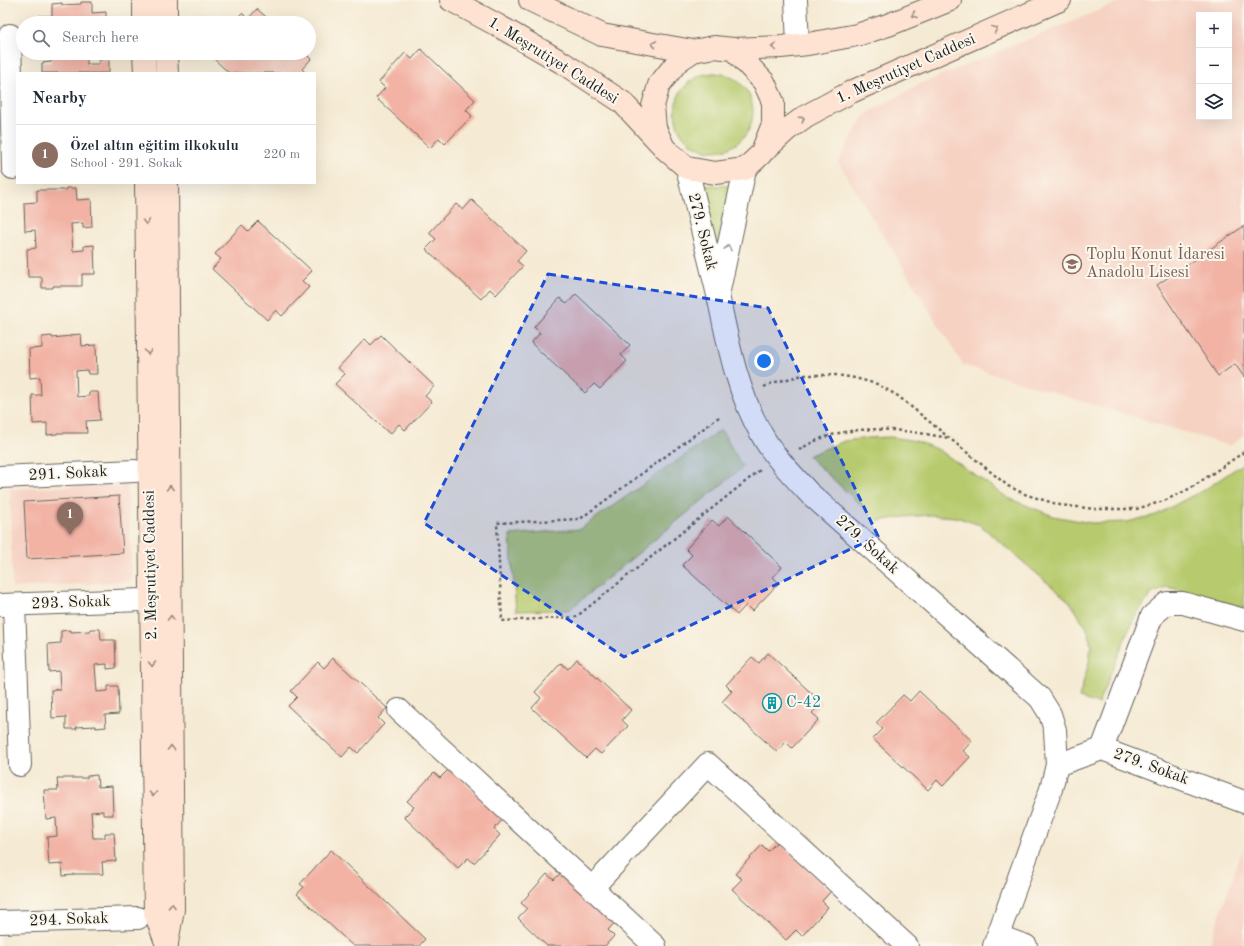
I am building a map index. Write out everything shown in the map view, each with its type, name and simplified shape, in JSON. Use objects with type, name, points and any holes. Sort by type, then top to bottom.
[{"type":"main road","points":[[144,0],[144,16]]},
{"type":"main road","points":[[166,0],[166,16]]},
{"type":"main road","name":"1. Meşrutiyet Caddesi","points":[[451,0],[563,63],[622,102],[664,148]]},
{"type":"main road","points":[[530,0],[602,35],[693,51],[714,47],[732,49],[798,45],[857,34],[882,27],[950,0]]},
{"type":"main road","name":"1. Meşrutiyet Caddesi","points":[[761,154],[788,129],[806,116],[851,92],[1060,0]]},
{"type":"main road","points":[[693,51],[678,61],[659,85],[653,106],[655,128],[664,148],[687,168],[715,173],[745,168],[761,154],[773,124],[773,102],[764,82],[732,49]]},
{"type":"main road","points":[[144,60],[145,72]]},
{"type":"main road","points":[[166,60],[167,72]]},
{"type":"main road","name":"2. Meşrutiyet Caddesi","points":[[146,184],[155,913],[167,945]]},
{"type":"main road","name":"2. Meşrutiyet Caddesi","points":[[167,184],[172,909],[167,945]]},
{"type":"street","points":[[796,0],[798,45]]},
{"type":"street","points":[[10,35],[10,168]]},
{"type":"street","name":"279. Sokak","points":[[687,168],[718,295],[730,355],[745,398],[762,435],[778,460],[808,492],[1040,698],[1050,714],[1054,730],[1057,765],[1051,789],[996,941]]},
{"type":"street","name":"279. Sokak","points":[[718,295],[745,168]]},
{"type":"street","name":"291. Sokak","points":[[0,477],[135,471]]},
{"type":"street","name":"293. Sokak","points":[[7,605],[143,600]]},
{"type":"street","points":[[1102,749],[1152,616],[1167,603],[1183,603],[1244,620]]},
{"type":"street","points":[[7,605],[20,765]]},
{"type":"street","points":[[399,710],[655,946]]},
{"type":"street","name":"279. Sokak","points":[[1057,765],[1102,749],[1244,802]]},
{"type":"street","points":[[592,888],[708,764],[907,946]]},
{"type":"street","name":"294. Sokak","points":[[0,922],[138,918]]},
{"type":"street","points":[[996,941],[1026,946]]},
{"type":"path","points":[[745,398],[772,383],[804,375],[836,375],[877,384],[898,396],[1008,486],[1027,495],[1060,505],[1095,509],[1136,509],[1164,501],[1191,488],[1244,452]]},
{"type":"path","points":[[719,417],[580,519],[497,523],[502,621],[576,617],[778,460],[812,441],[834,434],[860,429],[885,429],[920,432],[950,438]]},
{"type":"highlighted area","points":[[548,274],[768,308],[878,536],[624,657],[424,523]]},
{"type":"shaded area","name":"Toplu Konut İdaresi Anadolu Lisesi","points":[[1124,0],[1244,0],[1244,436],[1230,446],[963,365],[838,162],[864,115],[920,84]]},
{"type":"shaded area","points":[[127,484],[132,581],[12,588],[10,489]]},
{"type":"shaded area","points":[[1244,845],[1244,946],[1209,946]]},
{"type":"green space","points":[[714,73],[729,76],[742,84],[750,97],[753,112],[750,127],[742,140],[729,148],[714,151],[699,148],[686,140],[678,127],[675,112],[678,97],[686,84],[699,76]]},
{"type":"green space","points":[[700,185],[733,186],[716,258]]},
{"type":"green space","points":[[721,430],[743,467],[569,610],[516,611],[510,535],[580,529]]},
{"type":"green space","points":[[891,437],[916,441],[939,450],[1008,498],[1053,516],[1091,523],[1127,522],[1156,515],[1207,488],[1244,463],[1244,608],[1168,587],[1151,594],[1133,620],[1098,704],[1079,698],[1089,662],[1091,647],[1089,634],[1086,627],[1070,602],[980,525],[956,517],[930,515],[878,521],[808,456],[844,441]]},
{"type":"building","points":[[81,2],[92,2],[92,13],[106,12],[106,16],[52,16],[52,4],[81,4]]},
{"type":"building","points":[[257,9],[265,16],[251,16]]},
{"type":"building","points":[[421,49],[475,100],[466,110],[472,116],[445,144],[439,138],[430,148],[376,98],[385,88],[379,82],[405,53],[412,59]]},
{"type":"building","points":[[51,60],[87,60],[87,64],[99,64],[99,60],[109,60],[109,72],[42,72],[42,63],[51,62]]},
{"type":"building","points":[[215,60],[310,60],[302,69],[305,72],[228,72]]},
{"type":"building","points":[[66,188],[76,188],[77,200],[91,199],[92,227],[83,228],[83,223],[71,224],[73,251],[84,250],[84,246],[94,245],[95,274],[82,274],[82,286],[53,286],[53,288],[42,288],[42,277],[28,277],[27,249],[36,248],[35,230],[25,231],[24,203],[37,202],[37,190],[66,190]]},
{"type":"building","points":[[472,200],[526,251],[517,261],[523,266],[496,295],[490,289],[481,299],[426,249],[436,239],[429,233],[456,204],[463,210]]},
{"type":"building","points":[[258,221],[312,271],[302,281],[309,287],[282,316],[276,310],[267,320],[212,269],[221,259],[215,254],[242,225],[248,231]]},
{"type":"building","points":[[1244,226],[1244,377],[1235,364],[1218,376],[1157,285]]},
{"type":"building","points":[[576,294],[630,345],[621,355],[627,361],[600,389],[594,384],[585,393],[531,343],[540,333],[534,327],[560,298],[567,304]]},
{"type":"building","points":[[81,334],[82,346],[96,345],[97,374],[88,374],[87,370],[76,371],[77,397],[89,396],[89,392],[98,392],[100,420],[86,421],[87,433],[57,433],[47,435],[47,423],[33,424],[32,395],[41,395],[40,377],[30,378],[29,349],[42,348],[42,337],[52,336],[52,338]]},
{"type":"building","points":[[381,335],[434,386],[425,396],[432,402],[405,430],[399,424],[390,434],[335,384],[345,374],[338,368],[365,339],[371,345]]},
{"type":"building","points":[[119,496],[123,553],[27,559],[24,502]]},
{"type":"building","points":[[728,516],[782,567],[773,577],[779,583],[752,611],[746,605],[737,615],[682,565],[692,555],[686,549],[712,520],[719,526]]},
{"type":"building","points":[[90,629],[100,629],[101,640],[115,640],[116,668],[107,669],[107,664],[95,665],[97,692],[108,691],[108,686],[118,686],[119,714],[105,715],[106,727],[76,727],[77,729],[66,729],[66,717],[52,718],[51,690],[60,689],[59,671],[49,672],[48,644],[61,643],[61,631],[90,631]]},
{"type":"building","name":"C-42","points":[[768,653],[822,703],[812,713],[819,719],[792,748],[786,742],[777,752],[722,702],[732,691],[726,685],[752,657],[759,663]]},
{"type":"building","points":[[333,658],[387,708],[378,718],[384,724],[358,753],[351,747],[342,757],[288,706],[297,697],[291,691],[318,662],[324,668]]},
{"type":"building","points":[[577,659],[631,710],[622,720],[628,726],[601,754],[595,749],[586,758],[532,708],[541,698],[535,692],[561,663],[568,669]]},
{"type":"building","points":[[919,691],[972,741],[963,751],[970,757],[943,786],[937,780],[928,790],[873,739],[883,729],[876,723],[903,695],[910,701]]},
{"type":"building","points":[[450,768],[503,819],[494,829],[500,835],[474,863],[468,858],[458,868],[404,817],[414,807],[407,801],[434,773],[440,778]]},
{"type":"building","points":[[97,775],[98,787],[112,786],[113,815],[103,815],[103,811],[91,812],[93,838],[105,838],[105,833],[114,833],[116,861],[102,862],[103,874],[73,874],[63,876],[62,864],[49,865],[47,837],[57,836],[56,818],[46,819],[44,790],[58,790],[57,778],[87,778],[87,776]]},
{"type":"building","points":[[778,841],[831,891],[822,901],[828,907],[802,936],[796,930],[786,940],[732,889],[742,879],[735,874],[762,845],[768,851]]},
{"type":"building","points":[[331,850],[425,939],[419,946],[353,946],[297,894],[304,887],[300,884]]},
{"type":"building","points":[[563,870],[617,920],[608,930],[614,936],[605,946],[547,946],[518,918],[527,908],[521,903],[547,874],[554,880]]},
{"type":"place","name":"Toplu Konut İdaresi Anadolu Lisesi","points":[[1072,264]]},
{"type":"place","name":"Özel altın eğitim ilkokulu","points":[[70,535]]},
{"type":"place","name":"C-42","points":[[772,703]]}]
